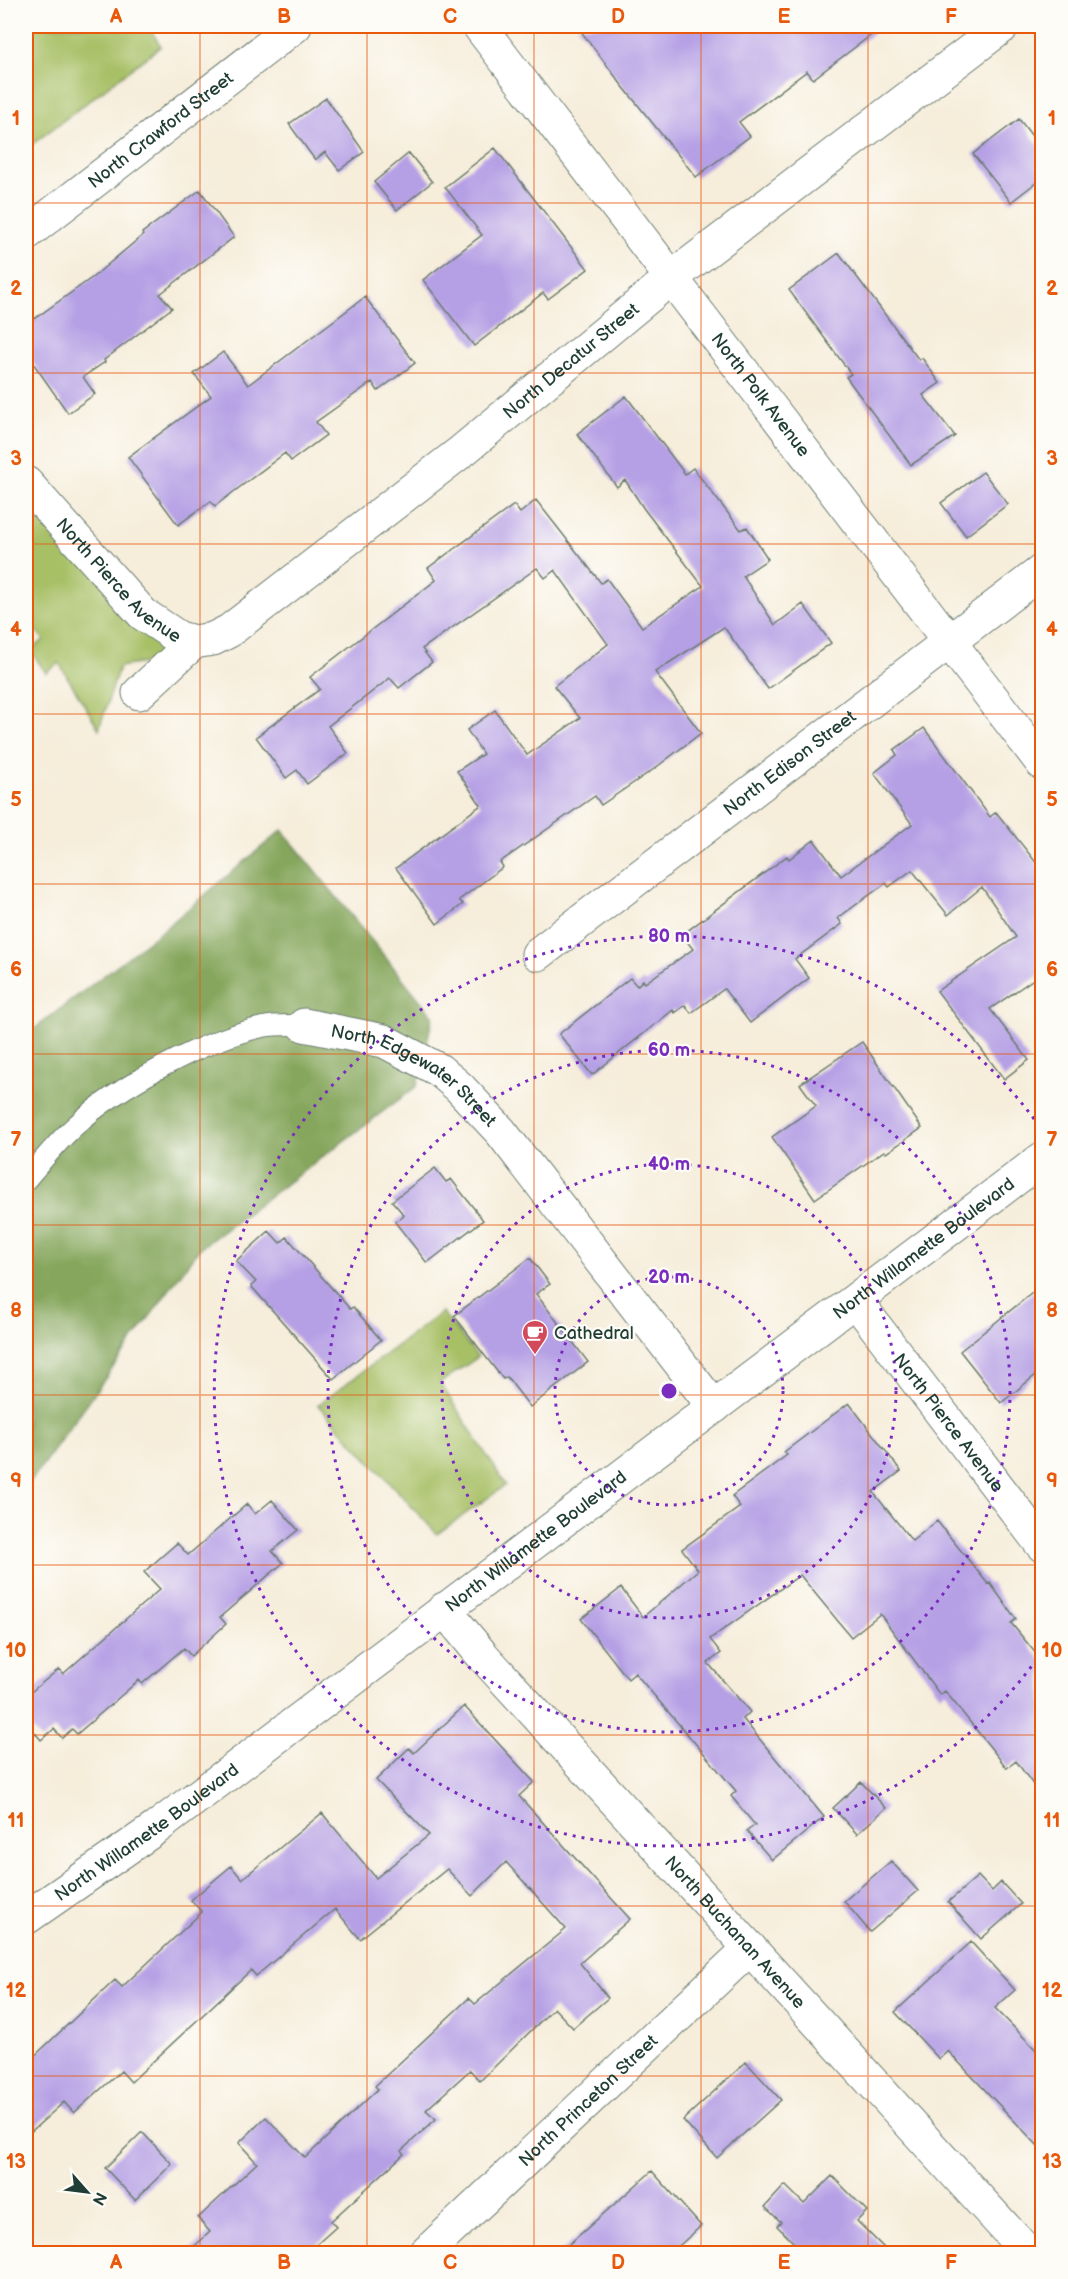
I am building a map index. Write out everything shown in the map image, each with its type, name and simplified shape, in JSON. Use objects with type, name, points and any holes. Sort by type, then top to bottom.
[{"type":"street","name":"North Crawford Street","points":[[26,234],[296,26]]},
{"type":"street","name":"North Polk Avenue","points":[[478,26],[1042,763]]},
{"type":"street","name":"North Decatur Street","points":[[139,693],[194,642],[213,639],[229,631],[462,451],[671,279],[1003,26]]},
{"type":"street","name":"North Pierce Avenue","points":[[26,483],[143,614],[179,638],[194,642]]},
{"type":"street","name":"North Edison Street","points":[[538,954],[1042,571]]},
{"type":"street","name":"North Edgewater Street","points":[[304,1025],[384,1041],[439,1070],[459,1087],[501,1132],[714,1407]]},
{"type":"street","name":"North Willamette Boulevard","points":[[26,1917],[156,1828],[1042,1159]]},
{"type":"street","name":"North Pierce Avenue","points":[[856,1301],[1042,1545]]},
{"type":"street","name":"North Buchanan Avenue","points":[[444,1609],[482,1655],[1029,2253]]},
{"type":"street","name":"North Princeton Street","points":[[425,2253],[750,1948]]},
{"type":"lane","name":"North Edgewater Street","points":[[26,1180],[75,1126],[100,1106],[156,1071],[219,1040],[250,1030],[266,1026],[304,1025]]},
{"type":"green space","points":[[26,26],[148,26],[161,46],[26,149]]},
{"type":"green space","points":[[26,495],[160,642],[163,650],[151,662],[119,667],[99,729],[59,663],[46,673],[30,650],[44,640],[26,619]]},
{"type":"green space","points":[[282,830],[433,1016],[417,1086],[198,1250],[26,1485],[26,1035],[163,930]]},
{"type":"green space","points":[[442,1312],[478,1357],[440,1383],[506,1485],[437,1534],[318,1405]]},
{"type":"building","points":[[577,26],[883,26],[813,79],[807,71],[739,122],[750,136],[696,177]]},
{"type":"building","points":[[326,98],[364,152],[339,170],[325,152],[315,160],[289,124]]},
{"type":"building","points":[[1019,119],[1042,149],[1042,178],[1011,202],[973,154]]},
{"type":"building","points":[[495,148],[588,269],[548,299],[543,293],[474,346],[423,280],[482,235],[445,187]]},
{"type":"building","points":[[409,153],[432,182],[397,210],[374,182]]},
{"type":"building","points":[[200,190],[234,237],[160,294],[172,308],[83,377],[95,394],[68,413],[26,353],[26,325],[93,277],[143,235],[142,233]]},
{"type":"building","points":[[839,253],[919,360],[922,358],[940,383],[923,395],[955,436],[911,465],[846,377],[851,374],[789,290]]},
{"type":"building","points":[[365,297],[415,363],[378,391],[372,382],[316,422],[326,435],[291,461],[285,453],[215,506],[211,501],[178,525],[128,457],[211,396],[194,374],[223,352],[248,385]]},
{"type":"building","points":[[626,396],[685,474],[693,468],[741,530],[747,527],[768,559],[743,576],[775,625],[803,604],[831,643],[768,689],[724,627],[655,672],[701,733],[601,805],[595,796],[500,862],[503,867],[459,900],[463,904],[437,924],[396,868],[481,805],[457,771],[483,754],[467,730],[495,710],[527,755],[580,718],[554,686],[608,644],[555,570],[545,578],[537,568],[422,649],[432,662],[399,688],[390,678],[328,726],[348,753],[307,784],[297,770],[286,778],[256,737],[320,689],[310,677],[436,580],[428,568],[514,505],[520,513],[536,500],[601,583],[607,579],[642,627],[703,586],[644,509],[625,480],[617,487],[577,434]]},
{"type":"building","points":[[983,472],[1008,504],[966,536],[941,503]]},
{"type":"building","points":[[924,728],[990,817],[996,812],[1042,870],[1042,976],[1041,974],[990,1009],[1029,1060],[1004,1079],[937,991],[1016,937],[982,887],[948,915],[912,870],[889,887],[886,883],[838,918],[842,924],[795,959],[809,978],[750,1023],[724,989],[691,1013],[685,1005],[675,1013],[673,1010],[592,1075],[559,1034],[630,978],[637,986],[643,980],[645,983],[693,949],[682,935],[787,856],[789,859],[814,840],[841,876],[912,824],[874,773],[897,755],[894,750]]},
{"type":"building","points":[[862,1042],[922,1128],[886,1153],[884,1151],[815,1199],[772,1137],[816,1106],[800,1084]]},
{"type":"building","points":[[435,1168],[446,1182],[451,1179],[483,1220],[427,1263],[395,1222],[404,1215],[392,1201]]},
{"type":"building","points":[[269,1231],[280,1243],[287,1237],[350,1309],[353,1307],[381,1340],[333,1379],[251,1286],[256,1282],[236,1261]]},
{"type":"building","points":[[530,1258],[550,1284],[536,1294],[588,1362],[530,1407],[507,1377],[503,1379],[454,1316]]},
{"type":"building","points":[[1042,1285],[1042,1370],[1001,1403],[960,1351]]},
{"type":"building","points":[[849,1403],[901,1471],[873,1492],[912,1541],[937,1521],[988,1584],[990,1583],[1016,1619],[1011,1623],[1042,1661],[1042,1797],[1016,1761],[1007,1768],[945,1691],[940,1695],[880,1614],[851,1637],[800,1575],[710,1639],[721,1653],[708,1663],[750,1712],[743,1719],[824,1817],[772,1860],[747,1831],[755,1825],[731,1796],[736,1791],[635,1673],[628,1679],[581,1619],[621,1588],[643,1617],[698,1570],[682,1549],[740,1507],[732,1496],[787,1455],[784,1452]]},
{"type":"building","points":[[272,1500],[298,1530],[272,1551],[283,1563],[220,1617],[226,1624],[191,1656],[184,1648],[142,1684],[139,1680],[77,1734],[72,1729],[62,1738],[54,1729],[41,1740],[26,1722],[26,1696],[59,1669],[63,1674],[160,1589],[144,1572],[177,1543],[188,1555],[247,1504],[255,1514]]},
{"type":"building","points":[[464,1706],[534,1782],[519,1796],[630,1919],[580,1963],[608,1998],[573,2028],[554,2008],[480,2081],[470,2070],[426,2110],[436,2119],[401,2151],[404,2154],[331,2221],[336,2227],[307,2253],[187,2253],[210,2232],[198,2218],[257,2163],[239,2143],[266,2117],[305,2158],[378,2089],[375,2086],[469,1998],[475,2004],[566,1929],[506,1862],[472,1896],[447,1869],[360,1939],[335,1909],[256,1976],[251,1970],[131,2082],[121,2071],[74,2113],[64,2102],[26,2136],[26,2064],[115,1980],[122,1987],[202,1912],[191,1900],[231,1866],[242,1879],[322,1813],[376,1878],[429,1835],[376,1780],[409,1748],[414,1753]]},
{"type":"building","points":[[861,1782],[886,1808],[857,1834],[833,1808]]},
{"type":"building","points":[[891,1861],[918,1891],[870,1932],[844,1901]]},
{"type":"building","points":[[978,1876],[992,1891],[1001,1882],[1021,1904],[981,1939],[948,1902]]},
{"type":"building","points":[[971,1942],[1015,1990],[995,2008],[1042,2056],[1042,2150],[948,2051],[939,2059],[895,2012]]},
{"type":"building","points":[[746,2062],[781,2100],[717,2158],[683,2120]]},
{"type":"building","points":[[142,2132],[172,2164],[135,2200],[105,2168]]},
{"type":"building","points":[[652,2171],[701,2226],[671,2253],[559,2253]]},
{"type":"building","points":[[832,2176],[867,2211],[857,2221],[889,2253],[804,2253],[777,2226],[781,2222],[765,2207],[785,2185],[804,2204]]},
{"type":"place","name":"Cathedral","points":[[535,1356]]}]
